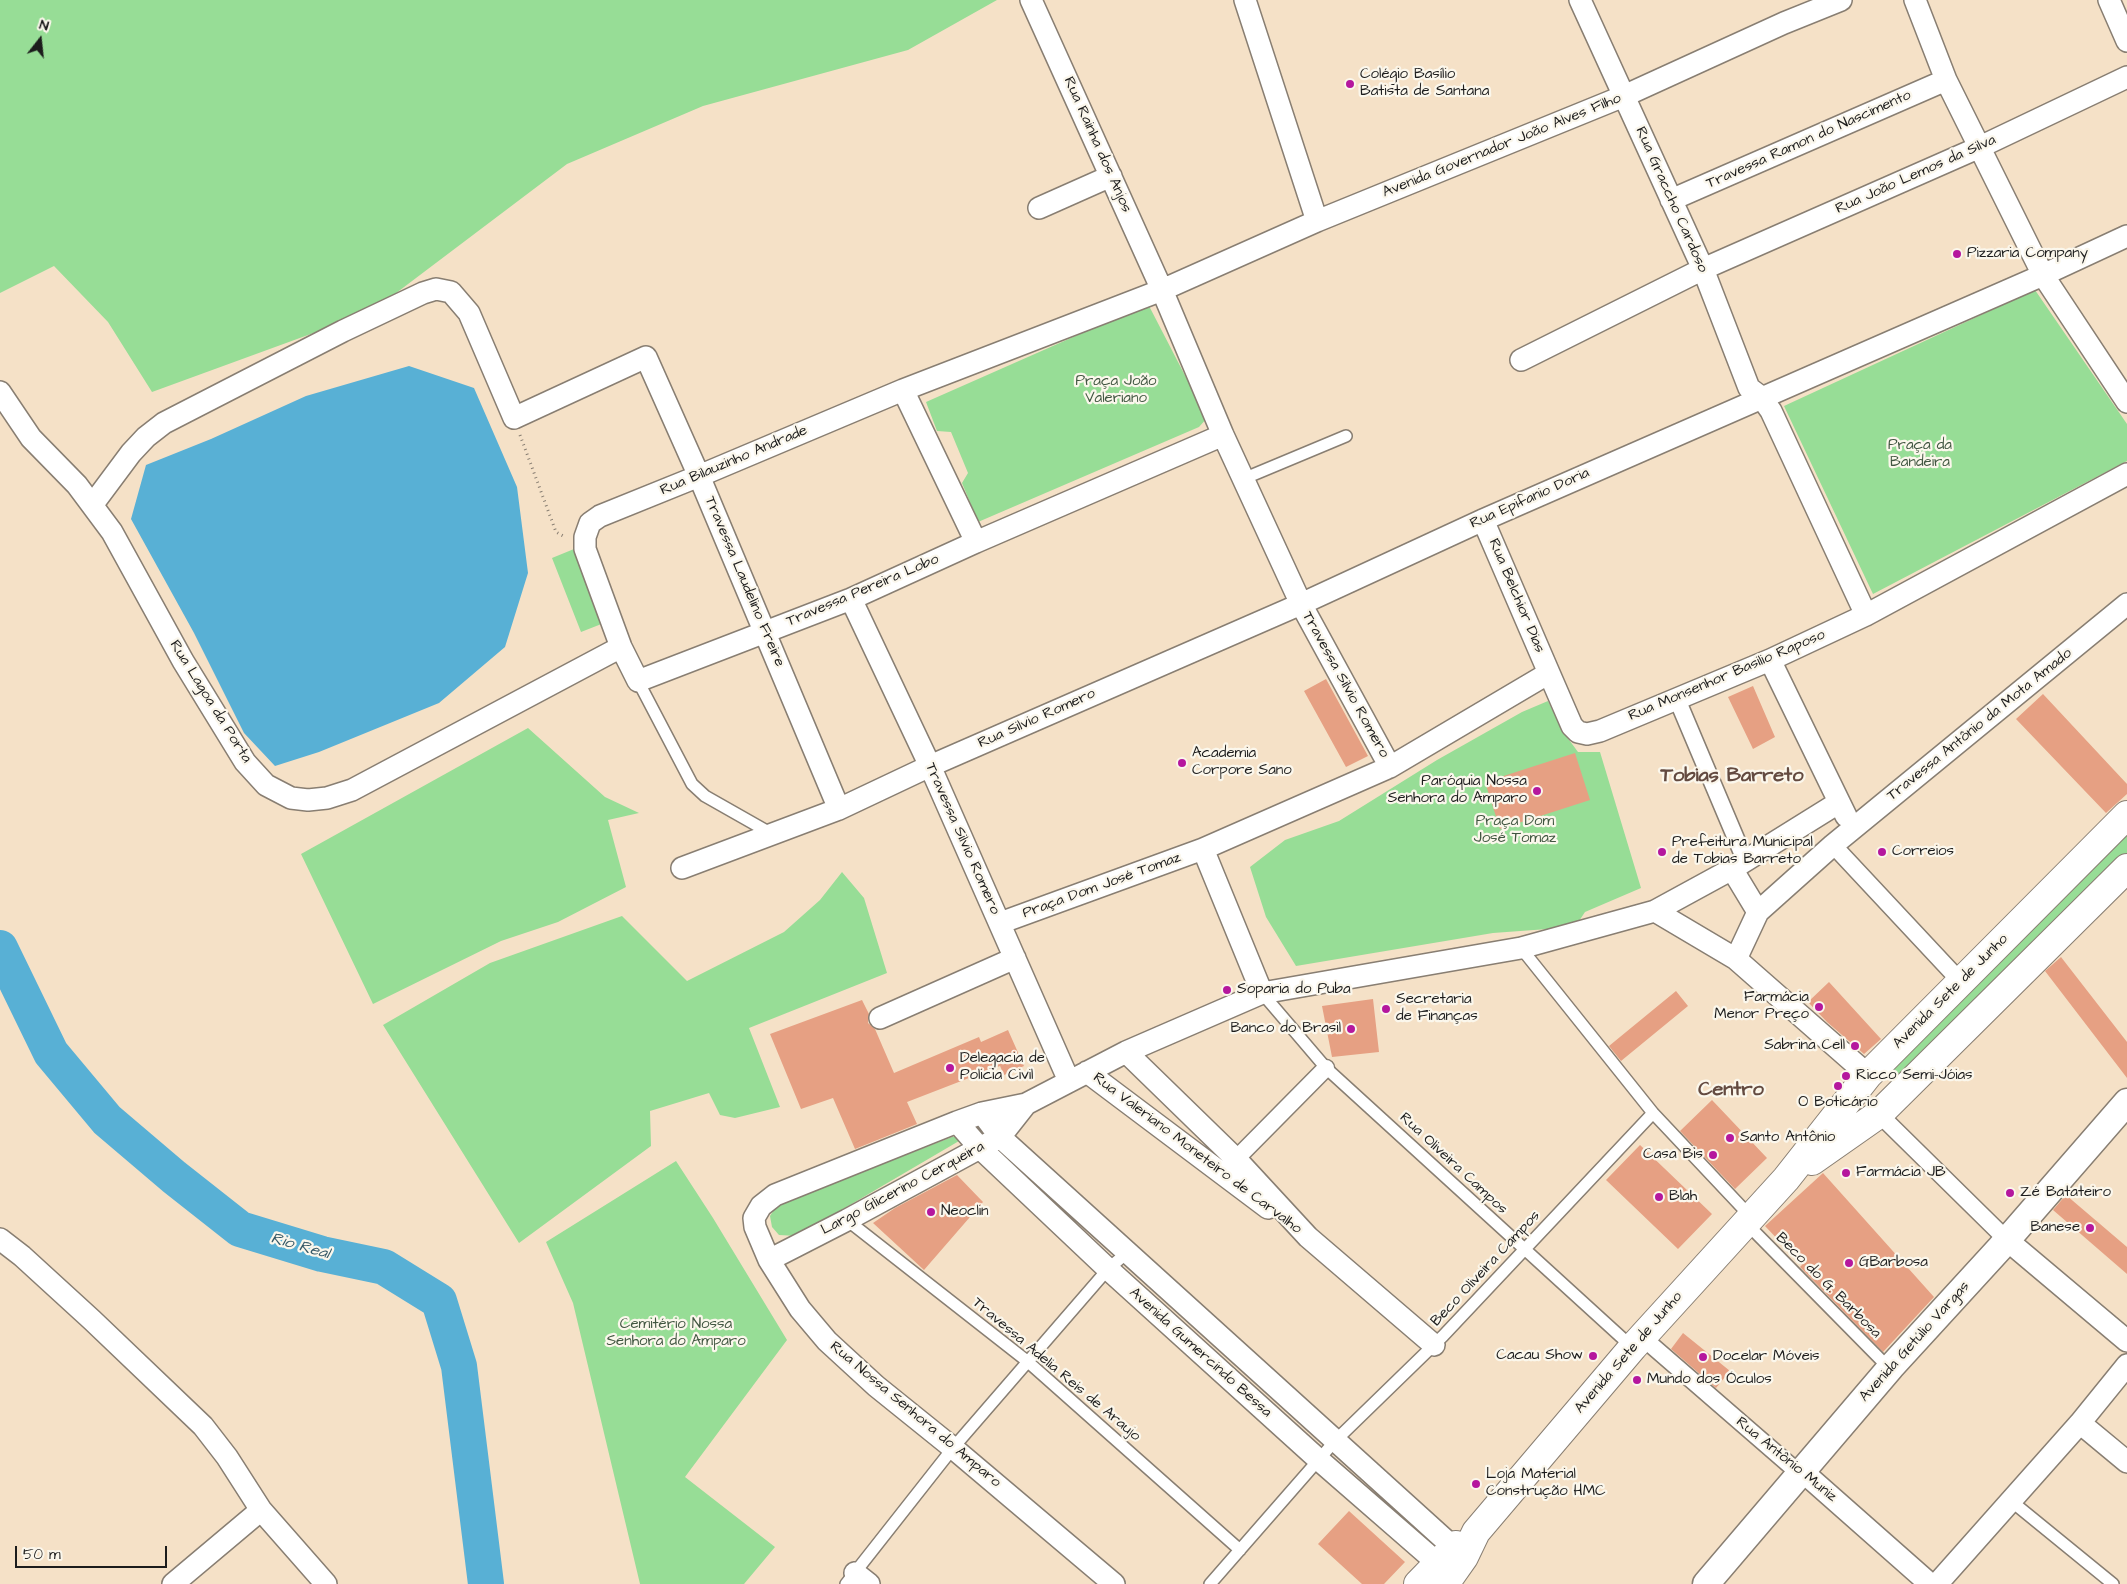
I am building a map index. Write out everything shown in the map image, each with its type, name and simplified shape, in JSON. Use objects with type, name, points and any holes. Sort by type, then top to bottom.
[{"type":"main road","name":"Avenida Sete de Junho","points":[[1418,1584],[1452,1568],[1476,1532],[1637,1342],[1786,1179],[1868,1075],[1962,983],[2127,815]]},
{"type":"main road","name":"Avenida Sete de Junho","points":[[1786,1179],[1879,1114],[2127,868]]},
{"type":"street","name":"Rua Rainha dos Anjos","points":[[1031,0],[1162,290]]},
{"type":"street","points":[[1245,0],[1317,222]]},
{"type":"street","name":"Rua Graccho Cardoso","points":[[1580,0],[1703,269],[1749,388],[1761,398]]},
{"type":"street","points":[[1784,23],[1799,0]]},
{"type":"street","name":"Avenida Governador João Alves Filho","points":[[1162,290],[1317,222],[1624,96],[1784,23],[1841,0]]},
{"type":"street","points":[[1915,0],[1946,80],[2043,276],[2127,402]]},
{"type":"street","points":[[2109,0],[2127,41]]},
{"type":"street","name":"Rua João Lemos da Silva","points":[[1521,360],[1703,269],[1980,147],[2127,77]]},
{"type":"street","name":"Travessa Ramon do Nascimento","points":[[1671,200],[1946,80]]},
{"type":"street","points":[[1039,208],[1111,176]]},
{"type":"street","points":[[2127,236],[2043,276],[1761,398],[1771,411],[1866,615],[2127,474]]},
{"type":"street","points":[[93,504],[131,454],[146,437],[164,423],[335,336],[423,293],[436,289],[451,292],[469,313],[514,418]]},
{"type":"street","points":[[1223,435],[976,542],[903,390],[1162,290],[1223,435],[1301,604]]},
{"type":"street","name":"Travessa Laudelino Freire","points":[[514,418],[646,357],[700,476],[839,809]]},
{"type":"street","name":"Rua Bilauzinho Andrade","points":[[585,549],[585,537],[588,526],[600,516],[903,390]]},
{"type":"street","name":"Rua Lagoa da Porta","points":[[0,392],[30,438],[77,485],[112,532],[183,661],[245,762],[266,785],[291,798],[308,800],[327,798],[352,790],[621,646]]},
{"type":"street","name":"Rua Epifanio Doria","points":[[1301,604],[1483,520],[1761,398]]},
{"type":"street","name":"Rua Belchior Dias","points":[[1483,520],[1549,673]]},
{"type":"street","name":"Travessa Pereira Lobo","points":[[638,681],[851,599],[976,542]]},
{"type":"street","points":[[585,549],[621,646],[638,681]]},
{"type":"street","name":"Travessa Silvio Romero","points":[[851,599],[930,766],[1015,958],[1078,1076]]},
{"type":"street","name":"Rua Silvio Romero","points":[[682,868],[839,809],[930,766],[1301,604]]},
{"type":"street","name":"Travessa Silvio Romero","points":[[1301,604],[1390,766]]},
{"type":"street","name":"Travessa Antônio da Mota Amado","points":[[1758,912],[1833,846],[2127,604]]},
{"type":"street","name":"Rua Monsenhor Basilio Raposo","points":[[1549,673],[1572,726],[1578,732],[1587,734],[1770,660],[1866,615]]},
{"type":"street","points":[[1770,660],[1838,803],[1854,829]]},
{"type":"street","name":"Praça Dom José Tomaz","points":[[1000,923],[1203,849],[1390,766],[1549,673]]},
{"type":"street","points":[[1677,699],[1738,864],[1758,912],[1736,959]]},
{"type":"street","points":[[1203,849],[1262,993],[1521,948],[1655,911],[1738,864],[1838,803]]},
{"type":"street","points":[[1833,846],[1962,983]]},
{"type":"street","points":[[1655,911],[1736,959],[1868,1075]]},
{"type":"street","points":[[880,1018],[1015,958]]},
{"type":"street","name":"Largo Glicerino Cerqueira","points":[[775,1195],[957,1122],[1026,1104],[1126,1052],[1262,993]]},
{"type":"street","name":"Rua Valeriano Moneteiro de Carvalho","points":[[1126,1052],[1236,1159],[1308,1237]]},
{"type":"street","points":[[1236,1159],[1326,1068]]},
{"type":"street","name":"Rua Valeriano Moneteiro de Carvalho","points":[[1078,1076],[1308,1237],[1434,1345]]},
{"type":"street","name":"Avenida Getúlio Vargas","points":[[1706,1584],[1891,1367],[2007,1240],[2127,1102]]},
{"type":"street","name":"Largo Glicerino Cerqueira","points":[[769,1260],[1000,1137],[1026,1104]]},
{"type":"street","name":"Avenida Gumercindo Bessa","points":[[982,1114],[1000,1137],[1335,1440],[1452,1568]]},
{"type":"street","points":[[1879,1114],[2007,1240],[2127,1341]]},
{"type":"street","name":"Avenida Gumercindo Bessa","points":[[957,1122],[979,1147],[1108,1270],[1319,1460],[1452,1568]]},
{"type":"street","name":"Rua Nossa Senhora do Amparo","points":[[775,1195],[761,1206],[754,1218],[755,1227],[769,1260],[800,1309],[827,1341],[876,1386],[953,1448],[1114,1584]]},
{"type":"street","points":[[0,1239],[92,1320],[204,1426],[262,1510],[326,1584]]},
{"type":"street","name":"Rua Antônio Muniz","points":[[1637,1342],[1792,1467],[1798,1477],[1930,1584]]},
{"type":"street","points":[[1936,1584],[2080,1423],[2127,1365]]},
{"type":"street","points":[[2080,1423],[2127,1462]]},
{"type":"street","points":[[173,1584],[262,1510]]},
{"type":"lane","points":[[1244,479],[1346,436]]},
{"type":"lane","points":[[638,681],[692,784],[705,796],[772,834]]},
{"type":"lane","name":"Beco do G. Barbosa","points":[[1521,948],[1653,1113],[1748,1220],[1876,1356],[1891,1367]]},
{"type":"lane","name":"Rua Oliveira Campos","points":[[1262,993],[1326,1068],[1524,1250],[1637,1342]]},
{"type":"lane","name":"Beco Oliveira Campos","points":[[1210,1584],[1335,1440],[1434,1345],[1653,1113]]},
{"type":"lane","name":"Travessa Adelia Reis de Araujo","points":[[847,1220],[1027,1361],[1240,1550]]},
{"type":"lane","points":[[856,1580],[953,1448],[1027,1361],[1108,1270],[1128,1251]]},
{"type":"lane","points":[[2010,1500],[2114,1584]]},
{"type":"path","points":[[514,418],[556,532],[585,549]]},
{"type":"green space","points":[[0,0],[997,0],[908,50],[703,106],[567,164],[371,312],[152,392],[108,322],[54,266],[0,293]]},
{"type":"green space","name":"Praça da Bandeira","points":[[2035,290],[2127,424],[2127,461],[1873,594],[1784,406]]},
{"type":"green space","name":"Praça João Valeriano","points":[[1148,304],[1207,418],[1199,427],[978,522],[962,483],[968,473],[951,432],[937,431],[926,402]]},
{"type":"green space","points":[[574,549],[604,623],[581,632],[552,558]]},
{"type":"green space","name":"Praça Dom José Tomaz","points":[[1548,701],[1564,733],[1578,752],[1600,752],[1641,888],[1585,912],[1575,927],[1493,933],[1296,966],[1266,917],[1250,867],[1285,840],[1339,821],[1437,760],[1522,712]]},
{"type":"green space","points":[[528,728],[605,797],[639,813],[608,820],[626,887],[558,922],[501,941],[373,1004],[301,854]]},
{"type":"green space","points":[[2127,824],[2127,855],[1901,1074],[1895,1074],[1890,1070]]},
{"type":"green space","points":[[842,872],[864,898],[887,973],[749,1028],[780,1107],[735,1118],[720,1115],[709,1093],[650,1111],[651,1146],[519,1243],[383,1025],[490,963],[622,916],[687,981],[784,932],[820,900]]},
{"type":"green space","points":[[952,1137],[958,1137],[959,1141],[797,1236],[779,1235],[772,1227],[770,1216],[777,1205]]},
{"type":"green space","name":"Cemitério Nossa Senhora do Amparo","points":[[676,1161],[787,1340],[685,1477],[775,1547],[744,1584],[640,1584],[573,1303],[546,1242]]},
{"type":"water","points":[[409,366],[474,388],[517,487],[528,573],[505,647],[439,703],[319,752],[275,766],[244,733],[194,633],[131,519],[146,465],[211,439],[306,396]]},
{"type":"building","points":[[1326,679],[1368,756],[1346,767],[1304,691]]},
{"type":"building","points":[[1753,686],[1775,737],[1753,749],[1728,697]]},
{"type":"building","points":[[2043,694],[2127,784],[2127,794],[2106,813],[2016,719]]},
{"type":"building","name":"Paróquia Nossa Senhora do Amparo","points":[[1575,753],[1590,800],[1500,829],[1485,782]]},
{"type":"building","points":[[2061,957],[2127,1042],[2127,1078],[2045,971]]},
{"type":"building","points":[[1829,982],[1881,1039],[1864,1054],[1827,1022],[1808,1002]]},
{"type":"building","points":[[1676,991],[1688,1006],[1621,1061],[1609,1046]]},
{"type":"building","name":"Banco do Brasil","points":[[1373,999],[1379,1052],[1332,1057],[1322,1006]]},
{"type":"building","points":[[862,1000],[869,1014],[868,1023],[875,1029],[894,1073],[979,1037],[981,1042],[1008,1030],[1024,1066],[1004,1075],[1000,1066],[907,1102],[917,1124],[855,1149],[833,1098],[801,1109],[770,1034]]},
{"type":"building","points":[[1712,1100],[1767,1158],[1735,1189],[1680,1131]]},
{"type":"building","name":"Blah","points":[[1640,1145],[1712,1214],[1678,1249],[1606,1180]]},
{"type":"building","name":"GBarbosa","points":[[1823,1173],[1934,1297],[1883,1352],[1800,1267],[1802,1265],[1765,1226]]},
{"type":"building","name":"Neoclin","points":[[957,1175],[983,1202],[924,1270],[873,1223],[895,1208]]},
{"type":"building","name":"Banese","points":[[2066,1195],[2127,1247],[2127,1274],[2053,1210]]},
{"type":"building","points":[[1683,1333],[1730,1371],[1716,1388],[1671,1349]]},
{"type":"building","points":[[1349,1511],[1405,1562],[1384,1584],[1362,1584],[1318,1544]]},
{"type":"waterway","name":"Rio Real","points":[[0,948],[51,1053],[107,1120],[174,1177],[240,1229],[322,1254],[384,1267],[439,1301],[459,1366],[486,1584]]},
{"type":"place","name":"Colégio Basílio Batista de Santana","points":[[1350,84]]},
{"type":"place","name":"Pizzaria Company","points":[[1957,254]]},
{"type":"place","name":"Academia Corpore Sano","points":[[1182,763]]},
{"type":"place","name":"Paróquia Nossa Senhora do Amparo","points":[[1537,791]]},
{"type":"place","name":"Prefeitura Municipal de Tobias Barreto","points":[[1662,852]]},
{"type":"place","name":"Correios","points":[[1882,852]]},
{"type":"place","name":"Soparia do Puba","points":[[1227,990]]},
{"type":"place","name":"Farmácia Menor Preço","points":[[1819,1007]]},
{"type":"place","name":"Secretaria de Finanças","points":[[1386,1009]]},
{"type":"place","name":"Banco do Brasil","points":[[1351,1029]]},
{"type":"place","name":"Sabrina Cell","points":[[1855,1046]]},
{"type":"place","name":"Delegacia de Policia Civil","points":[[950,1068]]},
{"type":"place","name":"Ricco Semi-Jóias","points":[[1846,1076]]},
{"type":"place","name":"O Boticário","points":[[1838,1086]]},
{"type":"place","name":"Santo Antônio","points":[[1730,1138]]},
{"type":"place","name":"Casa Bis","points":[[1713,1155]]},
{"type":"place","name":"Farmácia JB","points":[[1846,1173]]},
{"type":"place","name":"Zé Batateiro","points":[[2010,1193]]},
{"type":"place","name":"Blah","points":[[1659,1197]]},
{"type":"place","name":"Neoclin","points":[[931,1212]]},
{"type":"place","name":"Banese","points":[[2090,1228]]},
{"type":"place","name":"GBarbosa","points":[[1849,1263]]},
{"type":"place","name":"Cacau Show","points":[[1593,1356]]},
{"type":"place","name":"Docelar Móveis","points":[[1703,1357]]},
{"type":"place","name":"Mundo dos Óculos","points":[[1637,1380]]},
{"type":"place","name":"Loja Material Construção HMC","points":[[1476,1484]]},
{"type":"district","name":"Tobias Barreto","points":[[1732,777]]},
{"type":"district","name":"Centro","points":[[1731,1091]]}]
